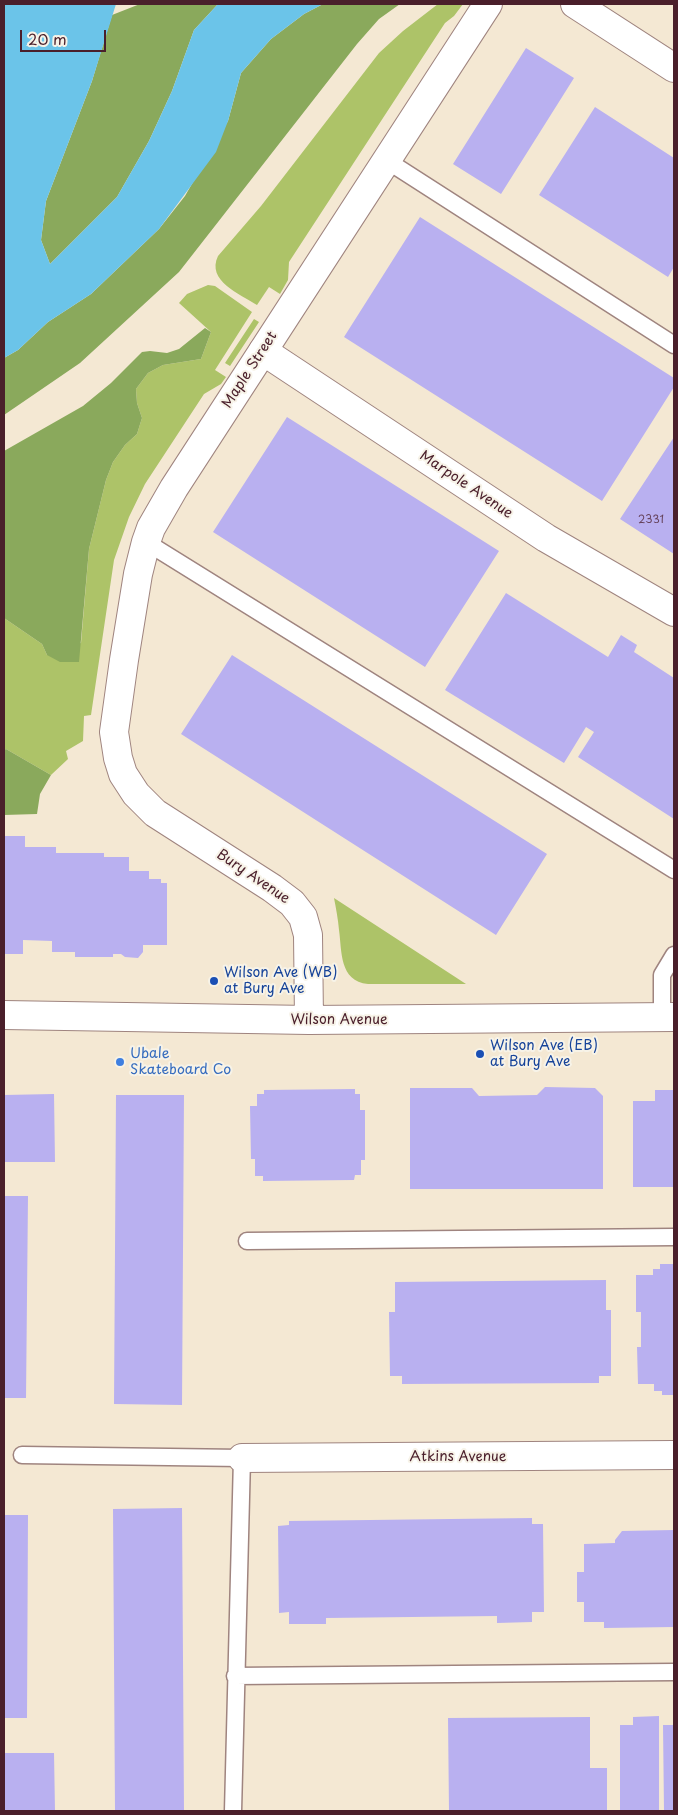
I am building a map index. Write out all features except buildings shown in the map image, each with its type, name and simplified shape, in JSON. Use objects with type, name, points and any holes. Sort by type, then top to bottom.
[{"type":"street","name":"Maple Street","points":[[123,774],[118,758],[114,732],[138,574],[146,542],[158,514],[488,4]]},
{"type":"street","points":[[575,4],[674,68]]},
{"type":"street","name":"Marpole Avenue","points":[[263,350],[546,538],[674,612]]},
{"type":"street","name":"Bury Avenue","points":[[123,774],[136,794],[155,813],[272,888],[298,910],[303,917],[308,935],[309,1020]]},
{"type":"street","name":"Wilson Avenue","points":[[4,1015],[309,1020],[668,1018]]},
{"type":"street","name":"Atkins Avenue","points":[[242,1458],[674,1455]]},
{"type":"lane","points":[[386,160],[674,345]]},
{"type":"lane","points":[[146,542],[674,870]]},
{"type":"lane","points":[[668,1018],[662,975],[674,955]]},
{"type":"lane","points":[[247,1241],[674,1237]]},
{"type":"lane","points":[[22,1455],[242,1458],[233,1811]]},
{"type":"lane","points":[[235,1676],[674,1672]]},
{"type":"green space","points":[[140,4],[218,4],[194,30],[172,91],[149,141],[117,197],[50,264],[41,240],[46,201],[92,81],[112,15]]},
{"type":"green space","points":[[323,4],[400,4],[379,19],[357,44],[179,272],[80,363],[4,415],[4,358],[18,350],[48,322],[91,294],[159,229],[185,196],[228,121],[241,73],[271,39],[304,14]]},
{"type":"green space","points":[[438,4],[463,4],[454,16],[445,23],[289,262],[288,280],[280,294],[269,287],[257,305],[227,286],[217,273],[218,256],[261,206],[379,53],[403,31]]},
{"type":"green space","points":[[208,285],[215,286],[252,312],[215,370],[226,377],[221,384],[204,394],[145,484],[129,517],[114,560],[91,715],[84,716],[83,741],[66,751],[68,759],[51,775],[6,749],[4,750],[4,618],[42,644],[47,655],[81,643],[89,549],[106,480],[113,462],[125,445],[137,434],[142,418],[137,403],[136,389],[148,373],[163,365],[201,359],[211,332],[179,303],[187,294]]},
{"type":"green space","points":[[254,319],[259,322],[230,366],[225,363]]},
{"type":"green space","points":[[205,328],[211,332],[201,359],[163,365],[148,373],[136,389],[137,403],[142,418],[137,434],[125,445],[113,462],[106,480],[89,549],[79,662],[60,662],[47,655],[42,644],[4,618],[4,451],[83,406],[111,383],[142,352],[167,353],[179,349]]},
{"type":"green space","points":[[6,749],[51,775],[40,794],[37,814],[4,815],[4,750]]},
{"type":"green space","points":[[334,898],[466,984],[368,984],[359,982],[347,971],[344,964]]},
{"type":"water","points":[[4,4],[116,4],[92,81],[46,201],[41,240],[50,264],[117,197],[149,141],[172,91],[194,30],[218,4],[323,4],[304,14],[271,39],[241,73],[228,121],[216,152],[159,229],[91,294],[48,322],[18,350],[4,358]]},
{"type":"place","name":"Wilson Ave (WB) at Bury Ave","points":[[214,981]]},
{"type":"place","name":"Wilson Ave (EB) at Bury Ave","points":[[480,1054]]},
{"type":"place","name":"Ubale Skateboard Co","points":[[120,1062]]}]
